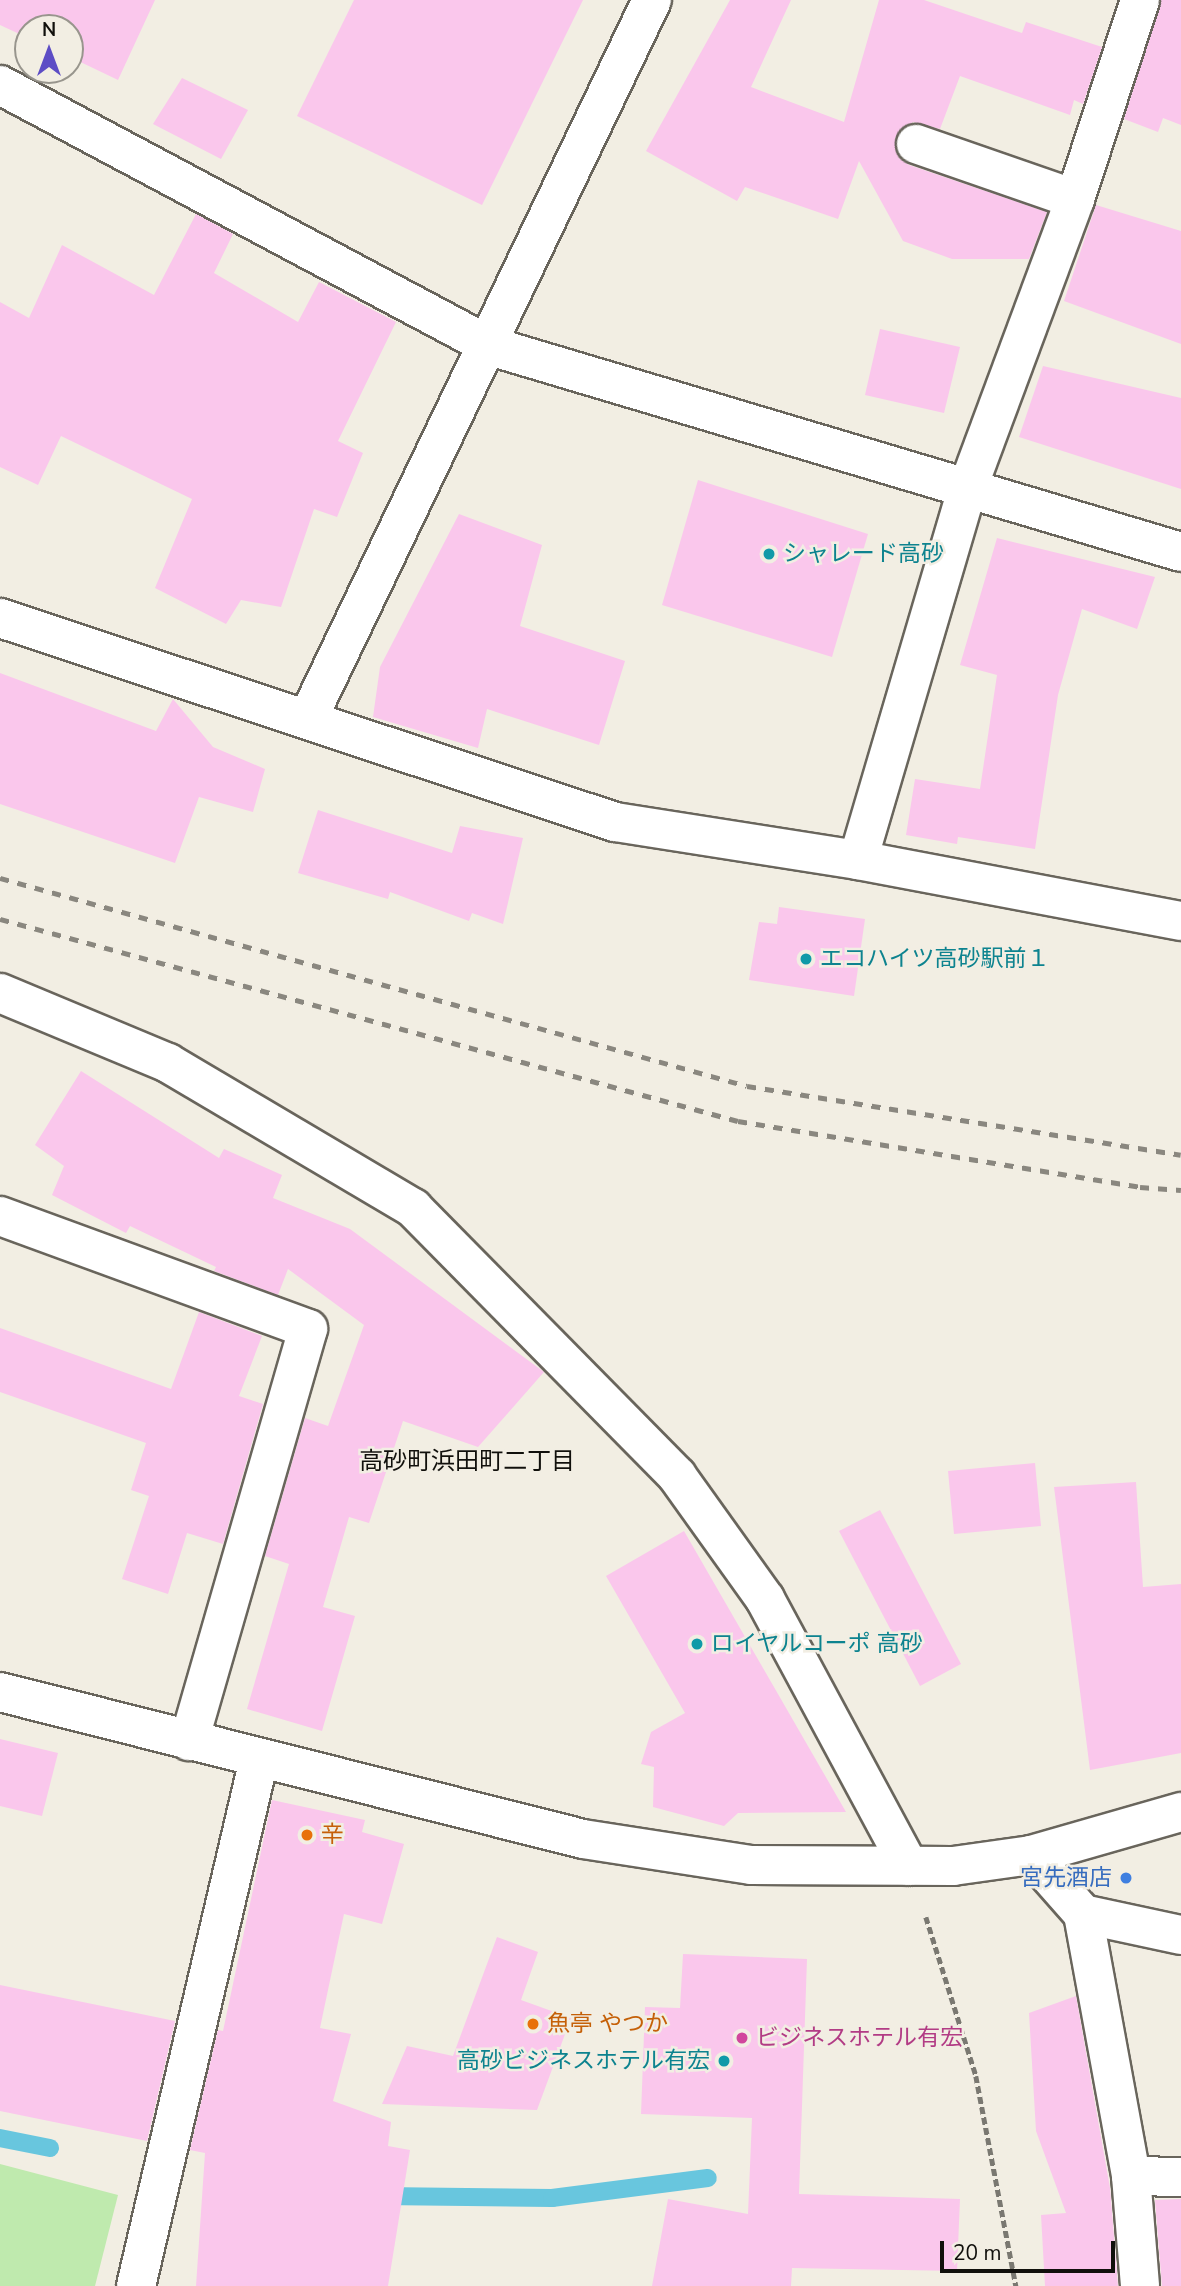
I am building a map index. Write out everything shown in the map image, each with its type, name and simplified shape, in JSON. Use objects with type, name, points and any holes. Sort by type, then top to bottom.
[{"type":"street","points":[[308,718],[490,346],[652,0]]},
{"type":"street","points":[[858,860],[968,488],[1075,199],[1140,0]]},
{"type":"street","points":[[0,85],[490,346],[1181,552]]},
{"type":"street","points":[[916,144],[1075,199]]},
{"type":"street","points":[[0,618],[615,822],[858,860],[1181,921]]},
{"type":"street","points":[[0,993],[168,1063],[413,1208],[677,1476],[765,1599],[909,1866]]},
{"type":"street","points":[[0,1216],[308,1329],[189,1741]]},
{"type":"street","points":[[0,1692],[583,1839],[679,1857],[751,1865],[953,1866],[1031,1855],[1181,1812]]},
{"type":"street","points":[[136,2286],[259,1759]]},
{"type":"street","points":[[1031,1855],[1083,1914],[1131,2176],[1140,2286]]},
{"type":"street","points":[[1083,1914],[1181,1935]]},
{"type":"street","points":[[1131,2176],[1181,2177]]},
{"type":"path","points":[[909,1866],[976,2076],[1016,2286]]},
{"type":"green space","points":[[0,2164],[118,2195],[95,2286],[0,2286]]},
{"type":"building","points":[[0,0],[155,0],[118,80],[84,64],[84,14],[14,14],[14,32],[0,25]]},
{"type":"building","points":[[354,0],[583,0],[482,205],[297,116]]},
{"type":"building","points":[[730,0],[791,0],[751,87],[844,122],[879,0],[924,0],[1022,33],[1026,22],[1102,47],[1083,104],[1074,100],[1070,115],[960,76],[940,129],[913,122],[895,138],[899,158],[909,165],[1047,212],[1029,259],[952,259],[903,241],[859,161],[838,219],[745,187],[737,201],[646,151]]},
{"type":"building","points":[[1161,0],[1181,0],[1181,125],[1163,118],[1158,132],[1124,119]]},
{"type":"building","points":[[182,78],[248,110],[221,159],[153,124]]},
{"type":"building","points":[[1096,205],[1181,231],[1181,344],[1064,301]]},
{"type":"building","points":[[196,214],[233,234],[214,273],[298,322],[319,282],[396,322],[338,441],[363,453],[337,517],[314,509],[281,607],[241,600],[226,624],[155,588],[192,499],[61,436],[38,485],[0,467],[0,302],[29,318],[62,245],[154,295]]},
{"type":"building","points":[[880,329],[960,347],[944,413],[865,395]]},
{"type":"building","points":[[1043,366],[1181,398],[1181,489],[1019,437]]},
{"type":"building","name":"シャレード高砂","points":[[698,480],[868,534],[832,657],[662,605]]},
{"type":"building","points":[[459,514],[542,545],[520,626],[625,661],[599,745],[487,709],[478,748],[373,717],[380,667]]},
{"type":"building","points":[[997,538],[1155,577],[1137,629],[1082,609],[1058,695],[1035,849],[958,837],[957,844],[906,835],[915,779],[980,789],[997,675],[960,665]]},
{"type":"building","points":[[0,673],[156,731],[173,699],[213,747],[265,769],[253,812],[199,797],[175,863],[0,804]]},
{"type":"building","points":[[318,810],[452,853],[460,826],[523,838],[503,924],[472,913],[469,921],[390,892],[388,899],[298,873]]},
{"type":"building","name":"エコハイツ高砂駅前１","points":[[779,907],[865,919],[854,996],[749,980],[759,922],[777,924]]},
{"type":"building","points":[[81,1071],[219,1158],[224,1149],[282,1175],[273,1198],[350,1229],[544,1372],[478,1447],[403,1421],[369,1523],[349,1517],[323,1607],[355,1616],[322,1731],[247,1709],[289,1564],[265,1556],[305,1418],[328,1426],[364,1325],[288,1269],[278,1295],[214,1271],[216,1267],[130,1226],[126,1233],[52,1195],[64,1166],[35,1145]]},
{"type":"building","points":[[199,1312],[262,1336],[239,1396],[263,1404],[223,1544],[187,1533],[168,1594],[122,1579],[149,1496],[131,1490],[146,1443],[0,1392],[0,1328],[171,1389]]},
{"type":"building","points":[[1035,1463],[1041,1526],[954,1534],[948,1471]]},
{"type":"building","points":[[1136,1482],[1143,1587],[1181,1584],[1181,1753],[1090,1770],[1054,1487]]},
{"type":"building","points":[[880,1510],[961,1664],[920,1686],[839,1531]]},
{"type":"building","name":"ロイヤルコーポ 高砂","points":[[684,1531],[846,1812],[738,1813],[724,1826],[653,1807],[654,1767],[641,1764],[651,1732],[685,1713],[606,1576]]},
{"type":"building","points":[[0,1739],[58,1753],[42,1816],[0,1806]]},
{"type":"building","points":[[272,1800],[365,1820],[362,1832],[404,1844],[382,1924],[344,1914],[320,2028],[351,2034],[333,2101],[391,2122],[388,2146],[410,2150],[388,2286],[196,2286],[205,2153],[190,2150],[218,2030],[223,2031]]},
{"type":"building","points":[[497,1937],[538,1952],[521,2000],[571,2018],[537,2110],[382,2104],[407,2046],[453,2056]]},
{"type":"building","points":[[683,1954],[807,1959],[799,2194],[960,2199],[957,2271],[792,2268],[791,2286],[652,2286],[668,2199],[748,2214],[752,2118],[641,2114],[645,2007],[680,2008]]},
{"type":"building","points":[[0,1985],[175,2021],[147,2141],[0,2111]]},
{"type":"building","points":[[1076,1996],[1110,2188],[1118,2286],[1045,2286],[1041,2215],[1066,2213],[1036,2131],[1029,2013]]},
{"type":"building","points":[[1181,2199],[1181,2286],[1162,2286],[1155,2200]]},
{"type":"waterway","points":[[0,2138],[50,2148]]},
{"type":"waterway","points":[[380,2196],[552,2198],[708,2178]]},
{"type":"railway","points":[[0,878],[747,1086],[1181,1155]]},
{"type":"railway","points":[[0,919],[738,1121],[1140,1187],[1181,1190]]},
{"type":"place","name":"シャレード高砂","points":[[769,554]]},
{"type":"place","name":"エコハイツ高砂駅前１","points":[[806,959]]},
{"type":"place","name":"ロイヤルコーポ 高砂","points":[[697,1644]]},
{"type":"place","name":"辛","points":[[307,1835]]},
{"type":"place","name":"宮先酒店","points":[[1126,1878]]},
{"type":"place","name":"魚亭 やつか","points":[[533,2024]]},
{"type":"place","name":"ビジネスホテル有宏","points":[[742,2038]]},
{"type":"place","name":"高砂ビジネスホテル有宏","points":[[724,2061]]},
{"type":"district","name":"高砂町浜田町二丁目","points":[[467,1462]]}]
